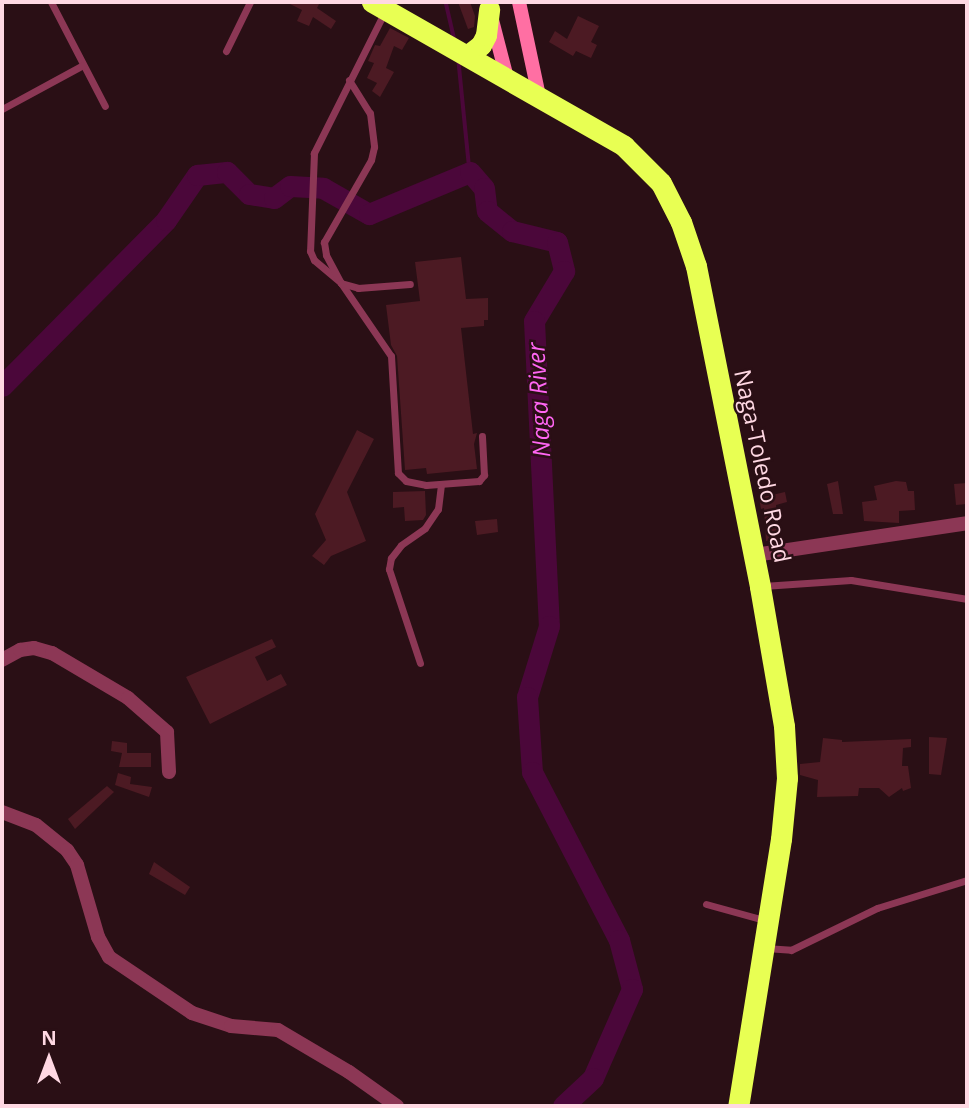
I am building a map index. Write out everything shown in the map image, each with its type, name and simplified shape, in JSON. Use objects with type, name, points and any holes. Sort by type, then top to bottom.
[{"type":"highway","points":[[460,51],[481,45],[486,35],[489,5]]},
{"type":"highway","name":"Naga-Toledo Road","points":[[379,6],[624,146],[661,183],[681,222],[696,266],[761,587],[784,726],[787,778],[764,948],[738,1106]]},
{"type":"main road","points":[[519,2],[539,96]]},
{"type":"main road","points":[[489,5],[507,78]]},
{"type":"street","points":[[754,555],[967,523]]},
{"type":"street","points":[[2,660],[20,649],[34,648],[52,653],[128,698],[167,732],[169,772]]},
{"type":"street","points":[[2,812],[36,825],[67,850],[77,865],[98,937],[109,957],[192,1013],[231,1026],[278,1030],[397,1106]]},
{"type":"lane","points":[[51,2],[105,106]]},
{"type":"lane","points":[[226,51],[250,2]]},
{"type":"lane","points":[[379,6],[349,80],[314,153],[309,243],[314,260],[341,283],[358,288],[410,284]]},
{"type":"lane","points":[[2,109],[83,65]]},
{"type":"lane","points":[[349,80],[370,113],[374,148],[324,242],[326,255],[341,283],[391,356],[398,474],[416,484],[479,481],[484,475],[482,436]]},
{"type":"lane","points":[[420,663],[390,569],[391,558],[401,545],[425,528],[438,509],[441,484]]},
{"type":"lane","points":[[761,587],[786,582],[851,580],[967,599]]},
{"type":"lane","points":[[764,948],[791,950],[877,908],[967,880]]},
{"type":"lane","points":[[706,904],[768,921]]},
{"type":"building","points":[[286,2],[320,2],[317,8],[336,21],[331,29],[313,17],[309,26],[297,21],[302,10]]},
{"type":"building","points":[[458,2],[470,2],[475,16],[474,27],[468,29]]},
{"type":"building","points":[[578,16],[599,26],[591,42],[597,45],[591,58],[576,51],[573,56],[549,42],[555,31],[567,39]]},
{"type":"building","points":[[390,28],[409,38],[402,50],[394,46],[386,68],[394,72],[380,97],[372,91],[377,83],[367,78],[374,63],[368,61],[375,45],[380,46]]},
{"type":"building","points":[[461,257],[466,299],[488,298],[488,320],[484,320],[484,326],[461,328],[473,434],[477,433],[474,444],[477,469],[427,474],[426,468],[405,470],[397,356],[391,345],[386,305],[420,301],[415,262]]},
{"type":"building","points":[[357,430],[374,439],[347,492],[366,541],[331,556],[324,565],[312,556],[326,540],[315,514]]},
{"type":"building","points":[[838,481],[843,514],[833,514],[827,484]]},
{"type":"building","points":[[896,481],[906,482],[908,491],[914,491],[915,510],[899,511],[899,523],[864,521],[862,502],[877,500],[874,486]]},
{"type":"building","points":[[967,483],[967,504],[956,505],[954,484]]},
{"type":"building","points":[[425,491],[426,515],[423,520],[405,521],[404,507],[393,508],[393,492]]},
{"type":"building","points":[[785,492],[787,502],[776,505],[778,540],[766,541],[764,508],[761,509],[759,498]]},
{"type":"building","points":[[497,519],[498,532],[477,535],[475,521]]},
{"type":"building","points":[[272,639],[276,647],[255,657],[267,681],[281,674],[287,685],[210,724],[186,677]]},
{"type":"building","points":[[929,737],[947,738],[941,775],[929,774]]},
{"type":"building","points":[[823,738],[842,742],[911,739],[911,747],[903,748],[902,766],[908,766],[911,788],[903,791],[902,788],[889,797],[879,788],[859,788],[858,796],[817,797],[818,780],[800,775],[800,764],[820,762]]},
{"type":"building","points":[[112,741],[127,743],[127,753],[151,753],[151,767],[119,767],[122,753],[111,751]]},
{"type":"building","points":[[118,773],[131,777],[130,784],[152,787],[149,797],[115,785]]},
{"type":"building","points":[[107,786],[114,792],[75,829],[68,819]]},
{"type":"building","points":[[154,862],[190,887],[185,895],[149,874]]},
{"type":"waterway","points":[[446,2],[455,40]]},
{"type":"waterway","points":[[459,62],[470,172]]},
{"type":"waterway","name":"Naga River","points":[[2,386],[166,220],[197,175],[227,172],[249,194],[274,198],[290,186],[323,188],[369,214],[470,172],[484,188],[487,211],[512,231],[557,242],[564,271],[534,321],[549,626],[527,697],[532,772],[619,940],[632,989],[593,1078],[563,1106]]}]
